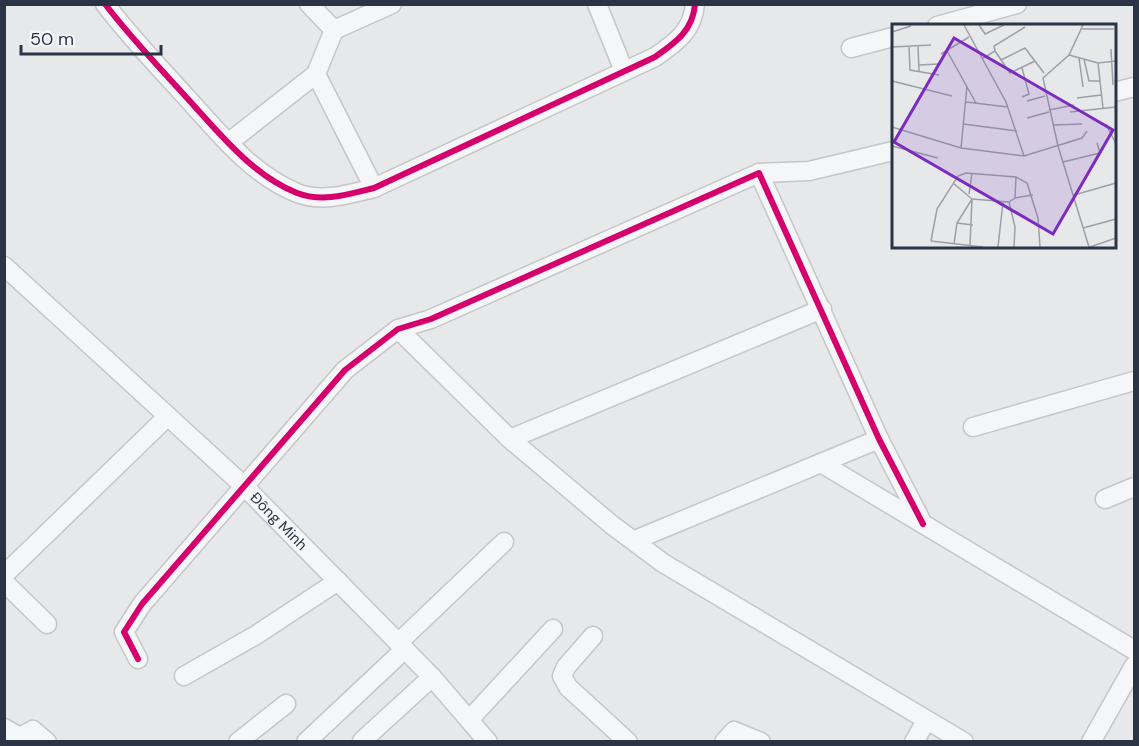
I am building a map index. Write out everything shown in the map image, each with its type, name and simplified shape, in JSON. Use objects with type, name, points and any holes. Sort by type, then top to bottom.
[{"type":"street","points":[[105,4],[128,35],[228,143],[249,162],[298,193],[318,198],[342,196],[374,188],[655,57],[678,40],[690,26],[695,4]]},
{"type":"street","points":[[309,4],[334,30]]},
{"type":"street","points":[[228,143],[316,74],[334,30],[367,10],[392,4]]},
{"type":"street","points":[[597,4],[624,71]]},
{"type":"street","points":[[944,24],[1017,4]]},
{"type":"street","points":[[851,48],[892,37]]},
{"type":"street","points":[[316,74],[374,188]]},
{"type":"street","points":[[1115,92],[1134,87]]},
{"type":"street","points":[[138,659],[124,632],[142,604],[345,370],[398,329],[431,320],[759,173],[809,171],[892,151]]},
{"type":"street","points":[[759,173],[879,439],[923,524]]},
{"type":"street","name":"Đông Minh","points":[[6,269],[244,486],[432,677],[488,741]]},
{"type":"street","points":[[510,439],[822,309]]},
{"type":"street","points":[[398,329],[510,439],[612,525],[663,563],[963,741]]},
{"type":"street","points":[[973,427],[1134,381]]},
{"type":"street","points":[[4,575],[168,416]]},
{"type":"street","points":[[635,540],[879,439]]},
{"type":"street","points":[[821,463],[1134,650]]},
{"type":"street","points":[[1105,499],[1134,487]]},
{"type":"street","points":[[306,741],[504,542]]},
{"type":"street","points":[[184,676],[256,635],[338,581]]},
{"type":"street","points":[[4,582],[47,624]]},
{"type":"street","points":[[469,720],[553,629]]},
{"type":"street","points":[[593,636],[566,667],[562,676],[568,687],[628,741]]},
{"type":"street","points":[[1091,741],[1134,666]]},
{"type":"street","points":[[362,741],[432,677]]},
{"type":"street","points":[[238,741],[286,704]]},
{"type":"street","points":[[914,741],[926,721]]},
{"type":"street","points":[[4,728],[20,737],[33,730],[47,741]]},
{"type":"street","points":[[724,741],[734,731],[761,741]]},
{"type":"cycle path","points":[[105,4],[135,41],[237,152],[281,185],[297,193],[316,197],[346,195],[374,188],[655,57],[687,29],[695,4]]},
{"type":"cycle path","points":[[138,659],[124,632],[142,604],[345,370],[398,329],[431,319],[759,173],[879,439],[923,524]]}]
